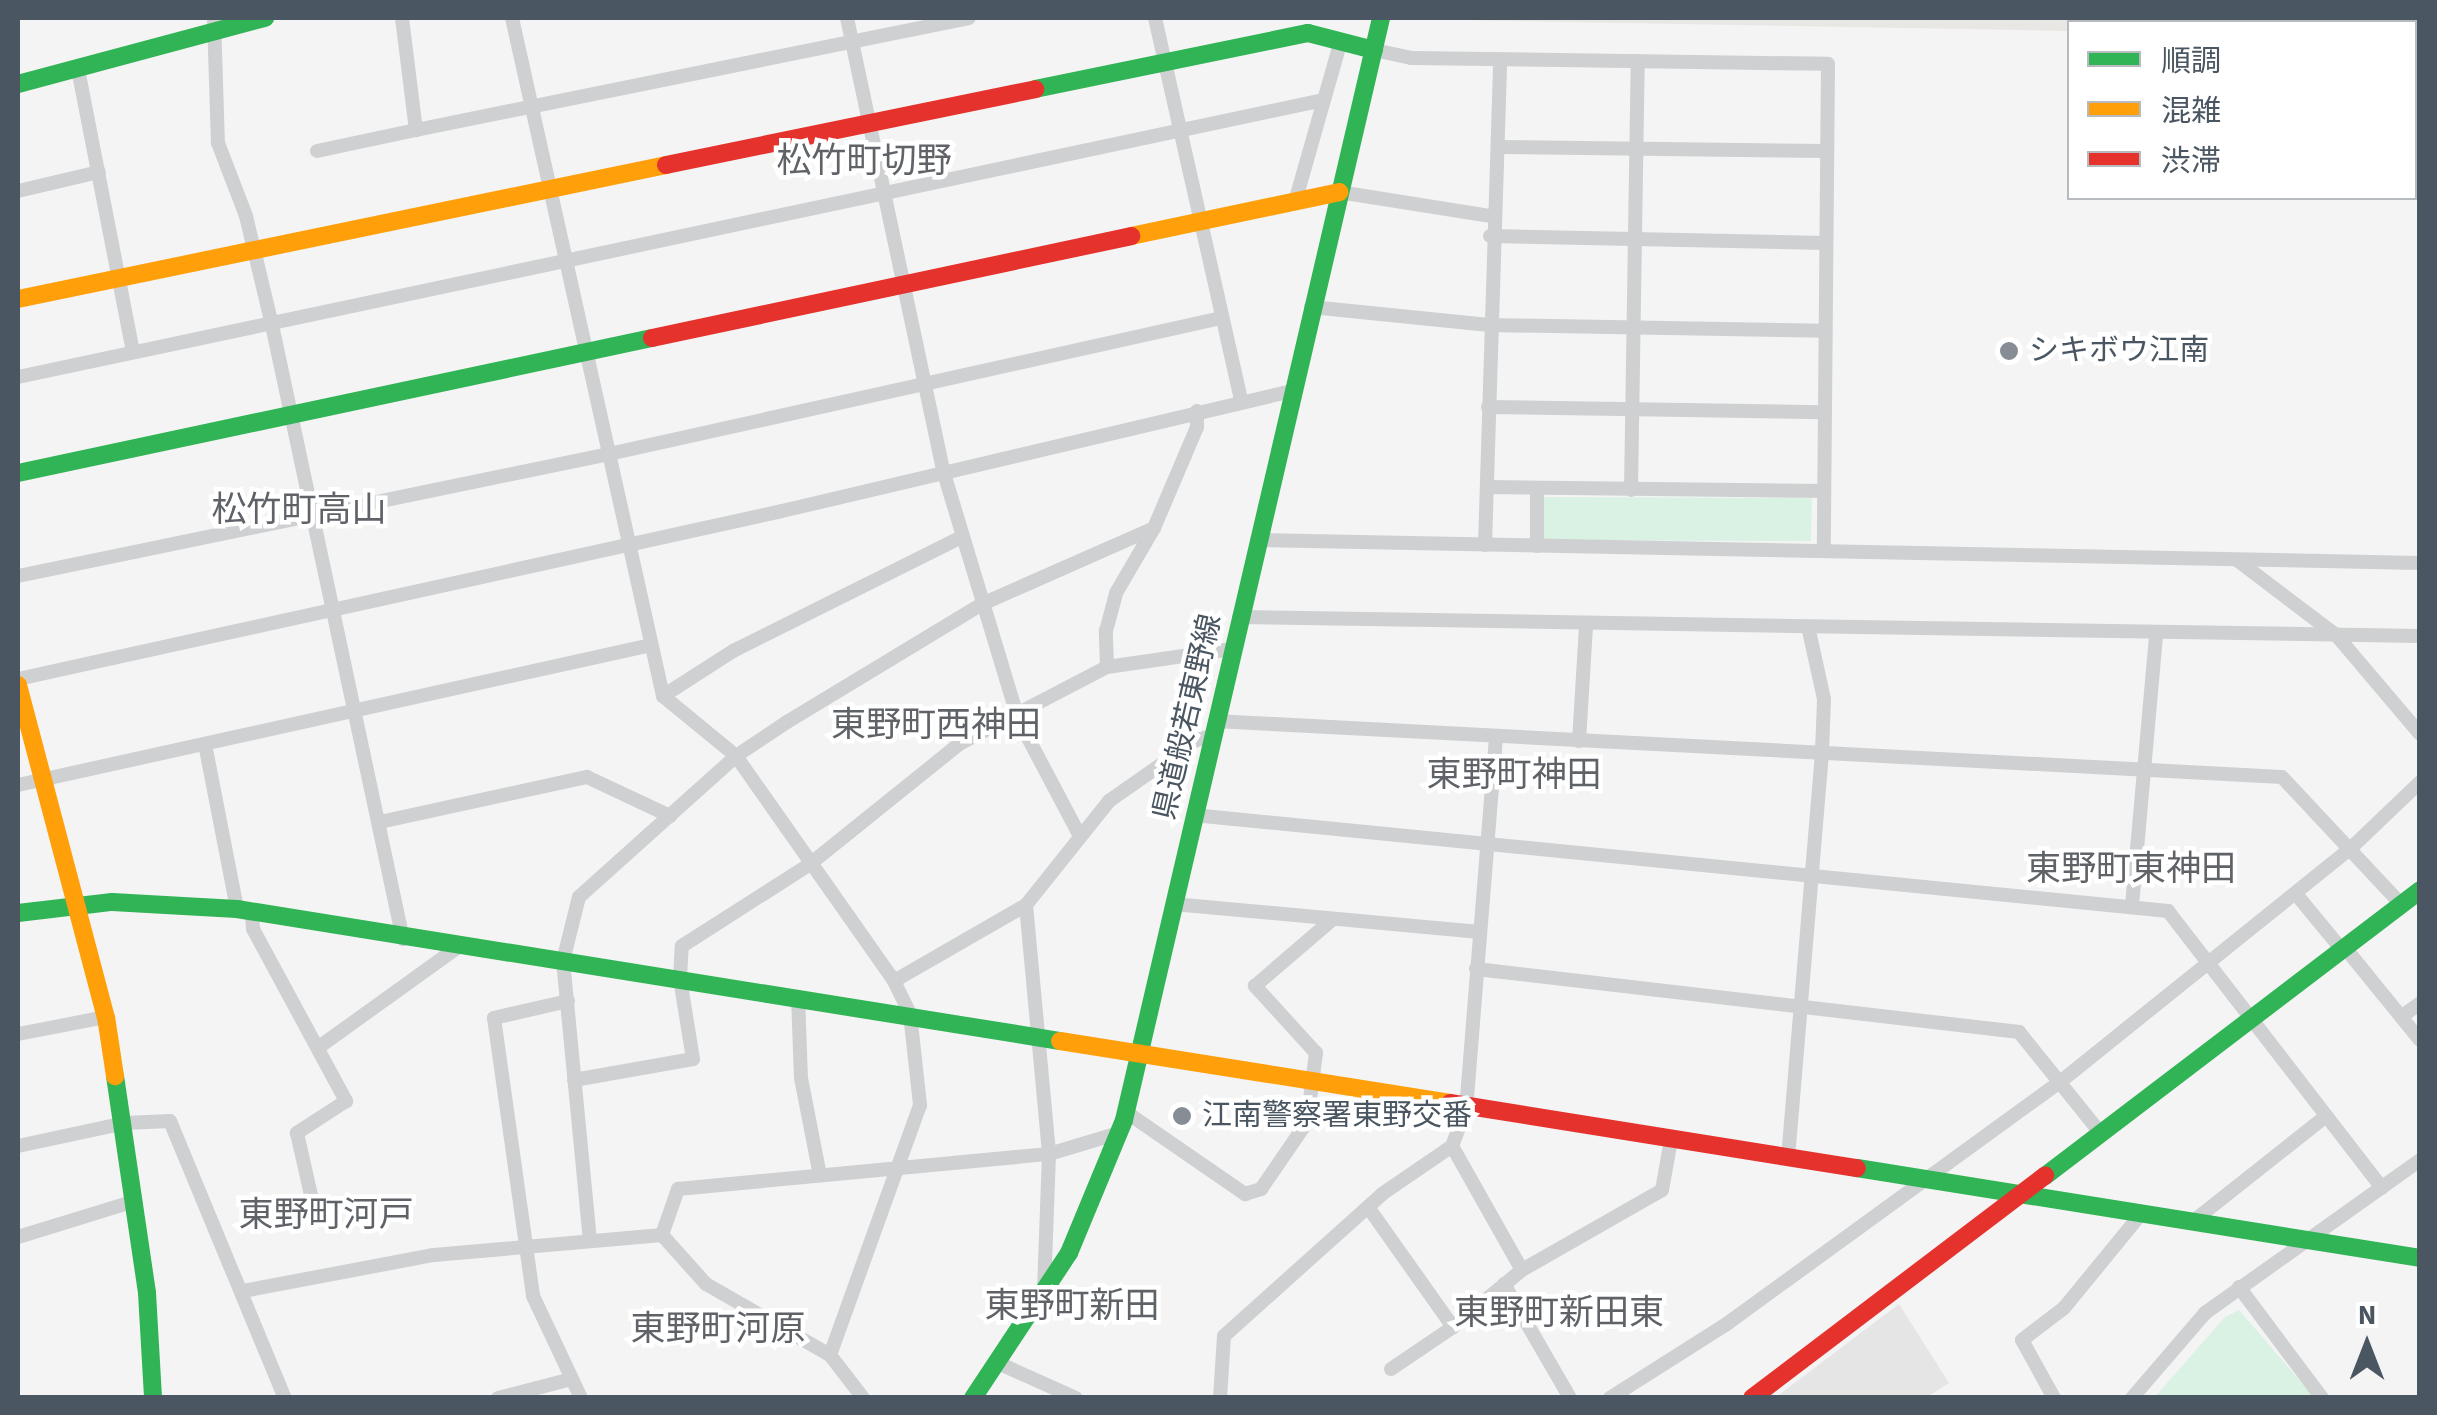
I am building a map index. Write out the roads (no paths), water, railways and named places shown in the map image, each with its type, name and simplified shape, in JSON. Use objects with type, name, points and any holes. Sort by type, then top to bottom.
[{"type":"street","points":[[18,84],[214,25],[265,18]]},
{"type":"street","points":[[402,18],[416,130]]},
{"type":"street","points":[[512,18],[662,696],[736,756],[894,981],[910,1014],[920,1105],[830,1355]]},
{"type":"street","points":[[847,18],[924,385],[962,537],[1018,719],[1080,836]]},
{"type":"street","points":[[317,151],[970,18]]},
{"type":"street","points":[[1155,18],[1240,401]]},
{"type":"street","name":"県道般若東野線","points":[[973,1398],[1069,1253],[1126,1112],[1382,18]]},
{"type":"street","points":[[214,25],[218,143],[272,325],[337,610],[403,939]]},
{"type":"street","points":[[18,299],[552,194],[1308,33],[1410,58],[1828,64],[1824,551]]},
{"type":"street","points":[[1295,202],[1341,40]]},
{"type":"street","points":[[1485,545],[1490,236],[1500,147],[1500,58]]},
{"type":"street","points":[[1631,490],[1638,61]]},
{"type":"street","points":[[78,69],[133,352]]},
{"type":"street","points":[[18,377],[568,265],[1322,100]]},
{"type":"street","points":[[1500,147],[1827,151]]},
{"type":"street","points":[[18,192],[98,172]]},
{"type":"street","points":[[18,473],[904,288],[1339,192],[1491,216]]},
{"type":"street","points":[[1490,236],[1826,243]]},
{"type":"street","points":[[1312,307],[1489,325],[1825,331]]},
{"type":"street","points":[[18,576],[609,454],[1220,318]]},
{"type":"street","points":[[154,1398],[135,1201],[106,1017],[81,904],[18,682],[628,546],[1292,390]]},
{"type":"street","points":[[1488,407],[1825,412]]},
{"type":"street","points":[[1106,667],[1106,631],[1116,593],[1154,528],[1198,427],[1197,411]]},
{"type":"street","points":[[1487,487],[1824,491]]},
{"type":"street","points":[[1537,488],[1537,546]]},
{"type":"street","points":[[590,1241],[563,961],[579,896],[736,756],[982,604],[1154,528]]},
{"type":"street","points":[[662,696],[733,651],[962,537]]},
{"type":"street","points":[[1257,540],[2420,563]]},
{"type":"street","points":[[2236,559],[2337,636],[2420,734]]},
{"type":"street","points":[[1239,617],[1586,628],[2420,636]]},
{"type":"street","points":[[1579,740],[1586,628]]},
{"type":"street","points":[[1788,1158],[1822,752],[1824,699],[1808,631]]},
{"type":"street","points":[[2132,906],[2156,634]]},
{"type":"street","points":[[18,785],[651,645]]},
{"type":"street","points":[[574,1080],[693,1059],[680,979],[682,946],[810,864],[959,744],[1018,719],[1106,667],[1232,648]]},
{"type":"street","points":[[894,981],[1026,905],[1109,801],[1214,729],[1579,740],[2282,777],[2401,904]]},
{"type":"street","points":[[1220,1398],[1224,1336],[1368,1207],[1452,1146],[1466,1110],[1496,737]]},
{"type":"street","points":[[204,744],[244,910],[346,1100],[298,1133],[316,1213]]},
{"type":"street","points":[[380,822],[586,777],[670,816]]},
{"type":"street","points":[[1610,1398],[1728,1323],[2060,1082],[2350,850],[2420,782]]},
{"type":"street","points":[[1193,816],[2168,911],[2382,1188]]},
{"type":"street","points":[[1752,1398],[2099,1131],[2253,1021],[2420,890]]},
{"type":"street","points":[[2296,894],[2420,1040]]},
{"type":"street","points":[[18,913],[81,904],[244,910],[457,948],[910,1014],[1466,1110],[2420,1258]]},
{"type":"street","points":[[1173,904],[1480,932]]},
{"type":"street","points":[[1026,905],[1049,1154],[1043,1296]]},
{"type":"street","points":[[1126,1112],[1245,1194],[1262,1188],[1307,1122],[1316,1083],[1316,1053],[1256,986],[1332,918]]},
{"type":"street","points":[[319,1047],[457,948]]},
{"type":"street","points":[[1476,969],[2019,1032],[2099,1131]]},
{"type":"street","points":[[798,998],[801,1078],[819,1171]]},
{"type":"street","points":[[568,1001],[494,1018],[532,1296],[568,1380],[581,1398]]},
{"type":"street","points":[[2402,1017],[2420,1004]]},
{"type":"street","points":[[18,1034],[106,1017]]},
{"type":"street","points":[[2191,1222],[2326,1116]]},
{"type":"street","points":[[18,1146],[125,1123],[170,1121],[285,1398]]},
{"type":"street","points":[[662,1236],[678,1189],[819,1171],[1049,1154],[1119,1132]]},
{"type":"street","points":[[1392,1369],[1454,1327],[1522,1270],[1662,1190],[1670,1140]]},
{"type":"street","points":[[1452,1146],[1522,1270]]},
{"type":"street","points":[[2132,1398],[2205,1313],[2420,1160]]},
{"type":"street","points":[[18,1237],[135,1201]]},
{"type":"street","points":[[1368,1207],[1454,1327]]},
{"type":"street","points":[[2054,1398],[2022,1340],[2064,1308],[2140,1215]]},
{"type":"street","points":[[242,1291],[522,1244],[662,1236]]},
{"type":"street","points":[[662,1236],[706,1284],[830,1355],[863,1398]]},
{"type":"street","points":[[1504,1284],[1570,1398]]},
{"type":"street","points":[[2239,1288],[2322,1398]]},
{"type":"street","points":[[998,1363],[1076,1398]]},
{"type":"street","points":[[498,1398],[568,1380]]},
{"type":"place","name":"シキボウ江南","points":[[2009,351]]},
{"type":"place","name":"江南警察署東野交番","points":[[1182,1116]]},
{"type":"district","name":"松竹町切野","points":[[864,161]]},
{"type":"district","name":"松竹町高山","points":[[299,510]]},
{"type":"district","name":"東野町西神田","points":[[936,725]]},
{"type":"district","name":"東野町神田","points":[[1514,775]]},
{"type":"district","name":"東野町東神田","points":[[2131,869]]},
{"type":"district","name":"東野町河戸","points":[[326,1215]]},
{"type":"district","name":"東野町新田","points":[[1072,1306]]},
{"type":"district","name":"東野町新田東","points":[[1559,1313]]},
{"type":"district","name":"東野町河原","points":[[718,1329]]}]
